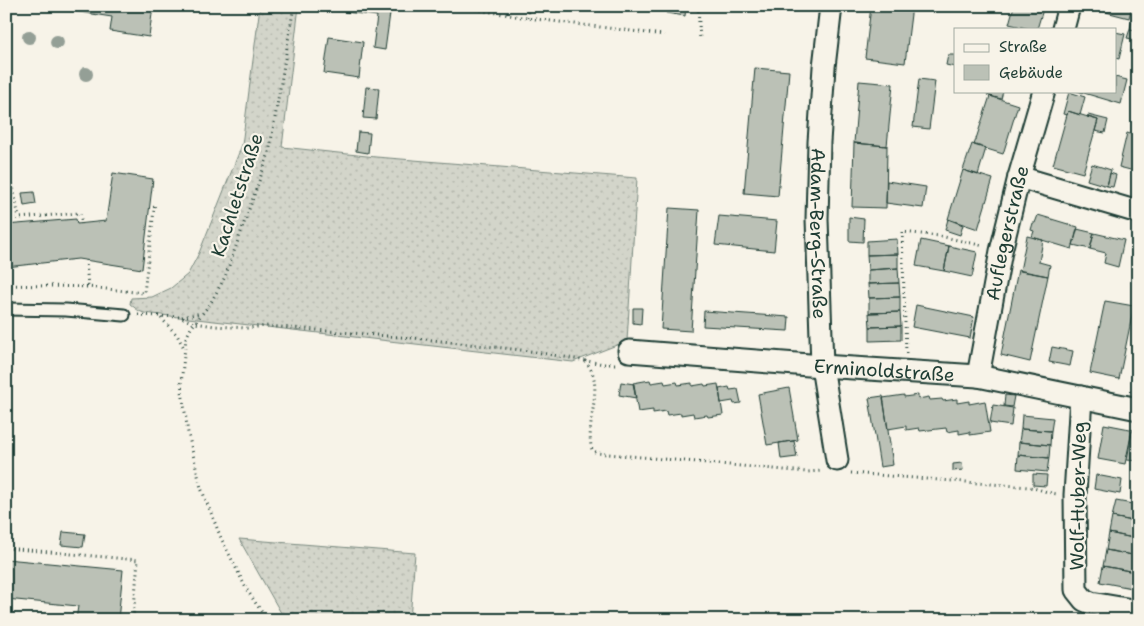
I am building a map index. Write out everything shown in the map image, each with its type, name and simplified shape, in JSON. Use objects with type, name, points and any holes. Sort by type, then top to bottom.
[{"type":"street","name":"Adam-Berg-Straße","points":[[831,6],[824,67],[818,160],[817,219],[822,366],[837,460]]},
{"type":"street","points":[[1063,28],[1069,6]]},
{"type":"street","name":"Auflegerstraße","points":[[978,376],[1001,251],[1019,177],[1044,92]]},
{"type":"street","points":[[1019,177],[1138,212]]},
{"type":"street","name":"Erminoldstraße","points":[[629,351],[978,376],[1138,409]]},
{"type":"street","name":"Wolf-Huber-Weg","points":[[1081,397],[1075,495],[1076,590],[1084,600],[1092,603],[1138,611]]},
{"type":"lane","points":[[6,309],[66,310],[124,315]]},
{"type":"path","name":"Kachletstraße","points":[[267,620],[247,590],[221,538],[201,488],[188,433],[181,384],[186,338],[201,313],[210,304],[225,277],[269,153],[294,6]]},
{"type":"path","points":[[456,6],[527,18],[664,35]]},
{"type":"path","points":[[527,18],[529,6]]},
{"type":"path","points":[[698,6],[700,40]]},
{"type":"path","points":[[6,12],[10,26],[6,39]]},
{"type":"path","points":[[6,176],[13,186],[19,218]]},
{"type":"path","points":[[6,285],[88,287],[144,293],[155,202]]},
{"type":"path","points":[[6,219],[80,213],[82,224]]},
{"type":"path","points":[[906,372],[902,232],[940,236],[1001,251]]},
{"type":"path","points":[[86,260],[88,287]]},
{"type":"path","points":[[124,315],[179,317],[201,313]]},
{"type":"path","points":[[158,316],[172,328],[184,349]]},
{"type":"path","points":[[179,317],[194,323],[215,326],[248,328],[268,326],[424,339],[530,351],[585,361],[592,370],[594,383],[590,440],[592,450]]},
{"type":"path","points":[[6,548],[138,560],[133,620]]},
{"type":"shaded area","points":[[260,6],[299,6],[282,147],[376,157],[637,178],[627,341],[573,362],[144,313],[130,304],[131,298],[152,297],[171,288],[188,274],[199,253],[242,145]]},
{"type":"shaded area","points":[[239,539],[415,553],[410,620],[285,620]]},
{"type":"building","points":[[40,6],[153,6],[149,37],[110,31],[112,17]]},
{"type":"building","points":[[324,6],[391,6],[385,50],[373,48],[377,16],[324,9]]},
{"type":"building","points":[[667,6],[686,6],[685,16],[666,13]]},
{"type":"building","points":[[871,6],[912,6],[905,63],[865,58]]},
{"type":"building","points":[[1014,6],[1044,6],[1037,28],[1026,28],[1009,24]]},
{"type":"building","points":[[1099,6],[1132,6],[1129,18],[1098,10]]},
{"type":"building","points":[[1133,15],[1138,16],[1138,31],[1130,29]]},
{"type":"building","points":[[1130,29],[1138,31],[1138,40],[1127,38]]},
{"type":"building","points":[[1116,32],[1125,34],[1119,59],[1116,58]]},
{"type":"building","points":[[329,37],[363,42],[359,78],[324,73]]},
{"type":"building","points":[[948,55],[954,55],[954,67],[946,65]]},
{"type":"building","points":[[755,68],[789,71],[778,196],[744,193]]},
{"type":"building","points":[[1116,77],[1127,80],[1121,104],[1080,92],[1116,92]]},
{"type":"building","points":[[919,79],[935,81],[929,129],[913,127]]},
{"type":"building","points":[[859,81],[893,84],[887,146],[854,143]]},
{"type":"building","points":[[366,87],[379,88],[376,119],[363,118]]},
{"type":"building","points":[[988,92],[1003,92],[1001,99],[987,95]]},
{"type":"building","points":[[1069,92],[1085,97],[1080,115],[1068,111],[1067,115],[1063,114]]},
{"type":"building","points":[[990,96],[1018,105],[1003,154],[974,145]]},
{"type":"building","points":[[1068,111],[1098,120],[1083,173],[1053,165]]},
{"type":"building","points":[[1088,115],[1108,120],[1105,133],[1095,131],[1098,120],[1087,117]]},
{"type":"building","points":[[358,132],[370,133],[368,153],[356,151]]},
{"type":"building","points":[[1127,133],[1138,136],[1138,172],[1119,167]]},
{"type":"building","points":[[854,143],[887,146],[886,208],[852,207]]},
{"type":"building","points":[[972,144],[986,148],[978,175],[963,170]]},
{"type":"building","points":[[1092,164],[1111,170],[1107,186],[1087,180]]},
{"type":"building","points":[[963,170],[993,179],[978,229],[948,219]]},
{"type":"building","points":[[113,173],[153,179],[142,269],[78,259],[6,267],[6,225],[76,219],[77,224],[106,221]]},
{"type":"building","points":[[1110,173],[1116,175],[1113,187],[1107,186]]},
{"type":"building","points":[[887,181],[926,187],[923,208],[886,203]]},
{"type":"building","points":[[34,192],[36,204],[24,206],[22,193]]},
{"type":"building","points":[[669,208],[699,210],[691,331],[661,329]]},
{"type":"building","points":[[1038,215],[1078,227],[1072,249],[1032,237],[1034,231],[1031,230]]},
{"type":"building","points":[[719,216],[777,221],[774,251],[715,245]]},
{"type":"building","points":[[849,217],[864,219],[863,242],[849,241]]},
{"type":"building","points":[[948,219],[963,225],[960,235],[945,230]]},
{"type":"building","points":[[1077,229],[1094,233],[1090,249],[1073,245]]},
{"type":"building","points":[[1094,233],[1124,240],[1118,267],[1104,263],[1106,253],[1090,249]]},
{"type":"building","points":[[1027,236],[1043,240],[1039,262],[1050,265],[1048,276],[1020,271]]},
{"type":"building","points":[[897,239],[898,254],[867,255],[867,241]]},
{"type":"building","points":[[921,240],[949,246],[944,271],[916,266]]},
{"type":"building","points":[[949,246],[977,252],[972,277],[944,271]]},
{"type":"building","points":[[898,254],[898,268],[868,270],[867,255]]},
{"type":"building","points":[[898,268],[899,283],[868,284],[868,270]]},
{"type":"building","points":[[1018,270],[1048,276],[1030,362],[1001,355]]},
{"type":"building","points":[[899,283],[900,297],[869,298],[868,284]]},
{"type":"building","points":[[900,297],[900,312],[869,313],[869,298]]},
{"type":"building","points":[[1105,301],[1134,306],[1119,379],[1090,373]]},
{"type":"building","points":[[916,305],[974,317],[970,338],[912,327]]},
{"type":"building","points":[[633,308],[642,308],[641,324],[633,323]]},
{"type":"building","points":[[704,311],[789,317],[788,331],[703,326]]},
{"type":"building","points":[[900,312],[901,326],[870,327],[869,313]]},
{"type":"building","points":[[901,326],[901,340],[870,341],[870,327]]},
{"type":"building","points":[[1052,347],[1073,351],[1070,366],[1049,362]]},
{"type":"building","points":[[1134,360],[1138,361],[1138,376],[1132,375]]},
{"type":"building","points":[[650,380],[651,383],[664,381],[665,384],[677,382],[678,385],[692,383],[692,386],[718,384],[723,415],[694,417],[693,413],[667,415],[666,411],[653,413],[653,410],[638,412],[633,383]]},
{"type":"building","points":[[621,382],[634,384],[636,398],[619,395]]},
{"type":"building","points":[[729,387],[730,390],[738,389],[741,403],[734,404],[733,401],[721,403],[719,389]]},
{"type":"building","points":[[789,388],[798,440],[767,445],[758,394]]},
{"type":"building","points":[[904,395],[904,397],[918,395],[918,399],[929,397],[930,400],[942,399],[943,401],[957,399],[957,403],[969,401],[969,404],[985,401],[990,432],[970,435],[970,432],[959,434],[959,430],[947,432],[946,428],[920,431],[919,428],[906,430],[906,426],[888,429],[883,398]]},
{"type":"building","points":[[1005,395],[1014,396],[1012,407],[1004,406]]},
{"type":"building","points":[[883,396],[893,465],[880,467],[869,398]]},
{"type":"building","points":[[993,405],[1013,408],[1011,426],[990,423]]},
{"type":"building","points":[[1022,415],[1053,418],[1051,431],[1021,429]]},
{"type":"building","points":[[1104,424],[1135,430],[1132,431],[1125,464],[1098,459]]},
{"type":"building","points":[[1021,429],[1051,431],[1050,445],[1019,442]]},
{"type":"building","points":[[1132,431],[1138,432],[1138,461],[1127,460]]},
{"type":"building","points":[[794,441],[797,457],[781,459],[779,443]]},
{"type":"building","points":[[1019,442],[1050,445],[1049,458],[1018,455]]},
{"type":"building","points":[[1018,455],[1049,458],[1047,472],[1017,469]]},
{"type":"building","points":[[962,463],[963,470],[953,471],[953,464]]},
{"type":"building","points":[[1033,474],[1047,475],[1046,486],[1033,485]]},
{"type":"building","points":[[1096,475],[1122,480],[1120,494],[1094,489]]},
{"type":"building","points":[[1116,501],[1138,505],[1138,522],[1112,517]]},
{"type":"building","points":[[1112,517],[1138,522],[1138,539],[1109,533]]},
{"type":"building","points":[[63,532],[85,534],[83,547],[61,545]]},
{"type":"building","points":[[1109,533],[1138,539],[1138,556],[1106,550]]},
{"type":"building","points":[[1106,550],[1138,556],[1135,572],[1103,566]]},
{"type":"building","points":[[6,559],[123,570],[118,620],[76,620],[78,606],[6,599]]},
{"type":"building","points":[[1103,566],[1135,572],[1132,588],[1100,582]]}]
